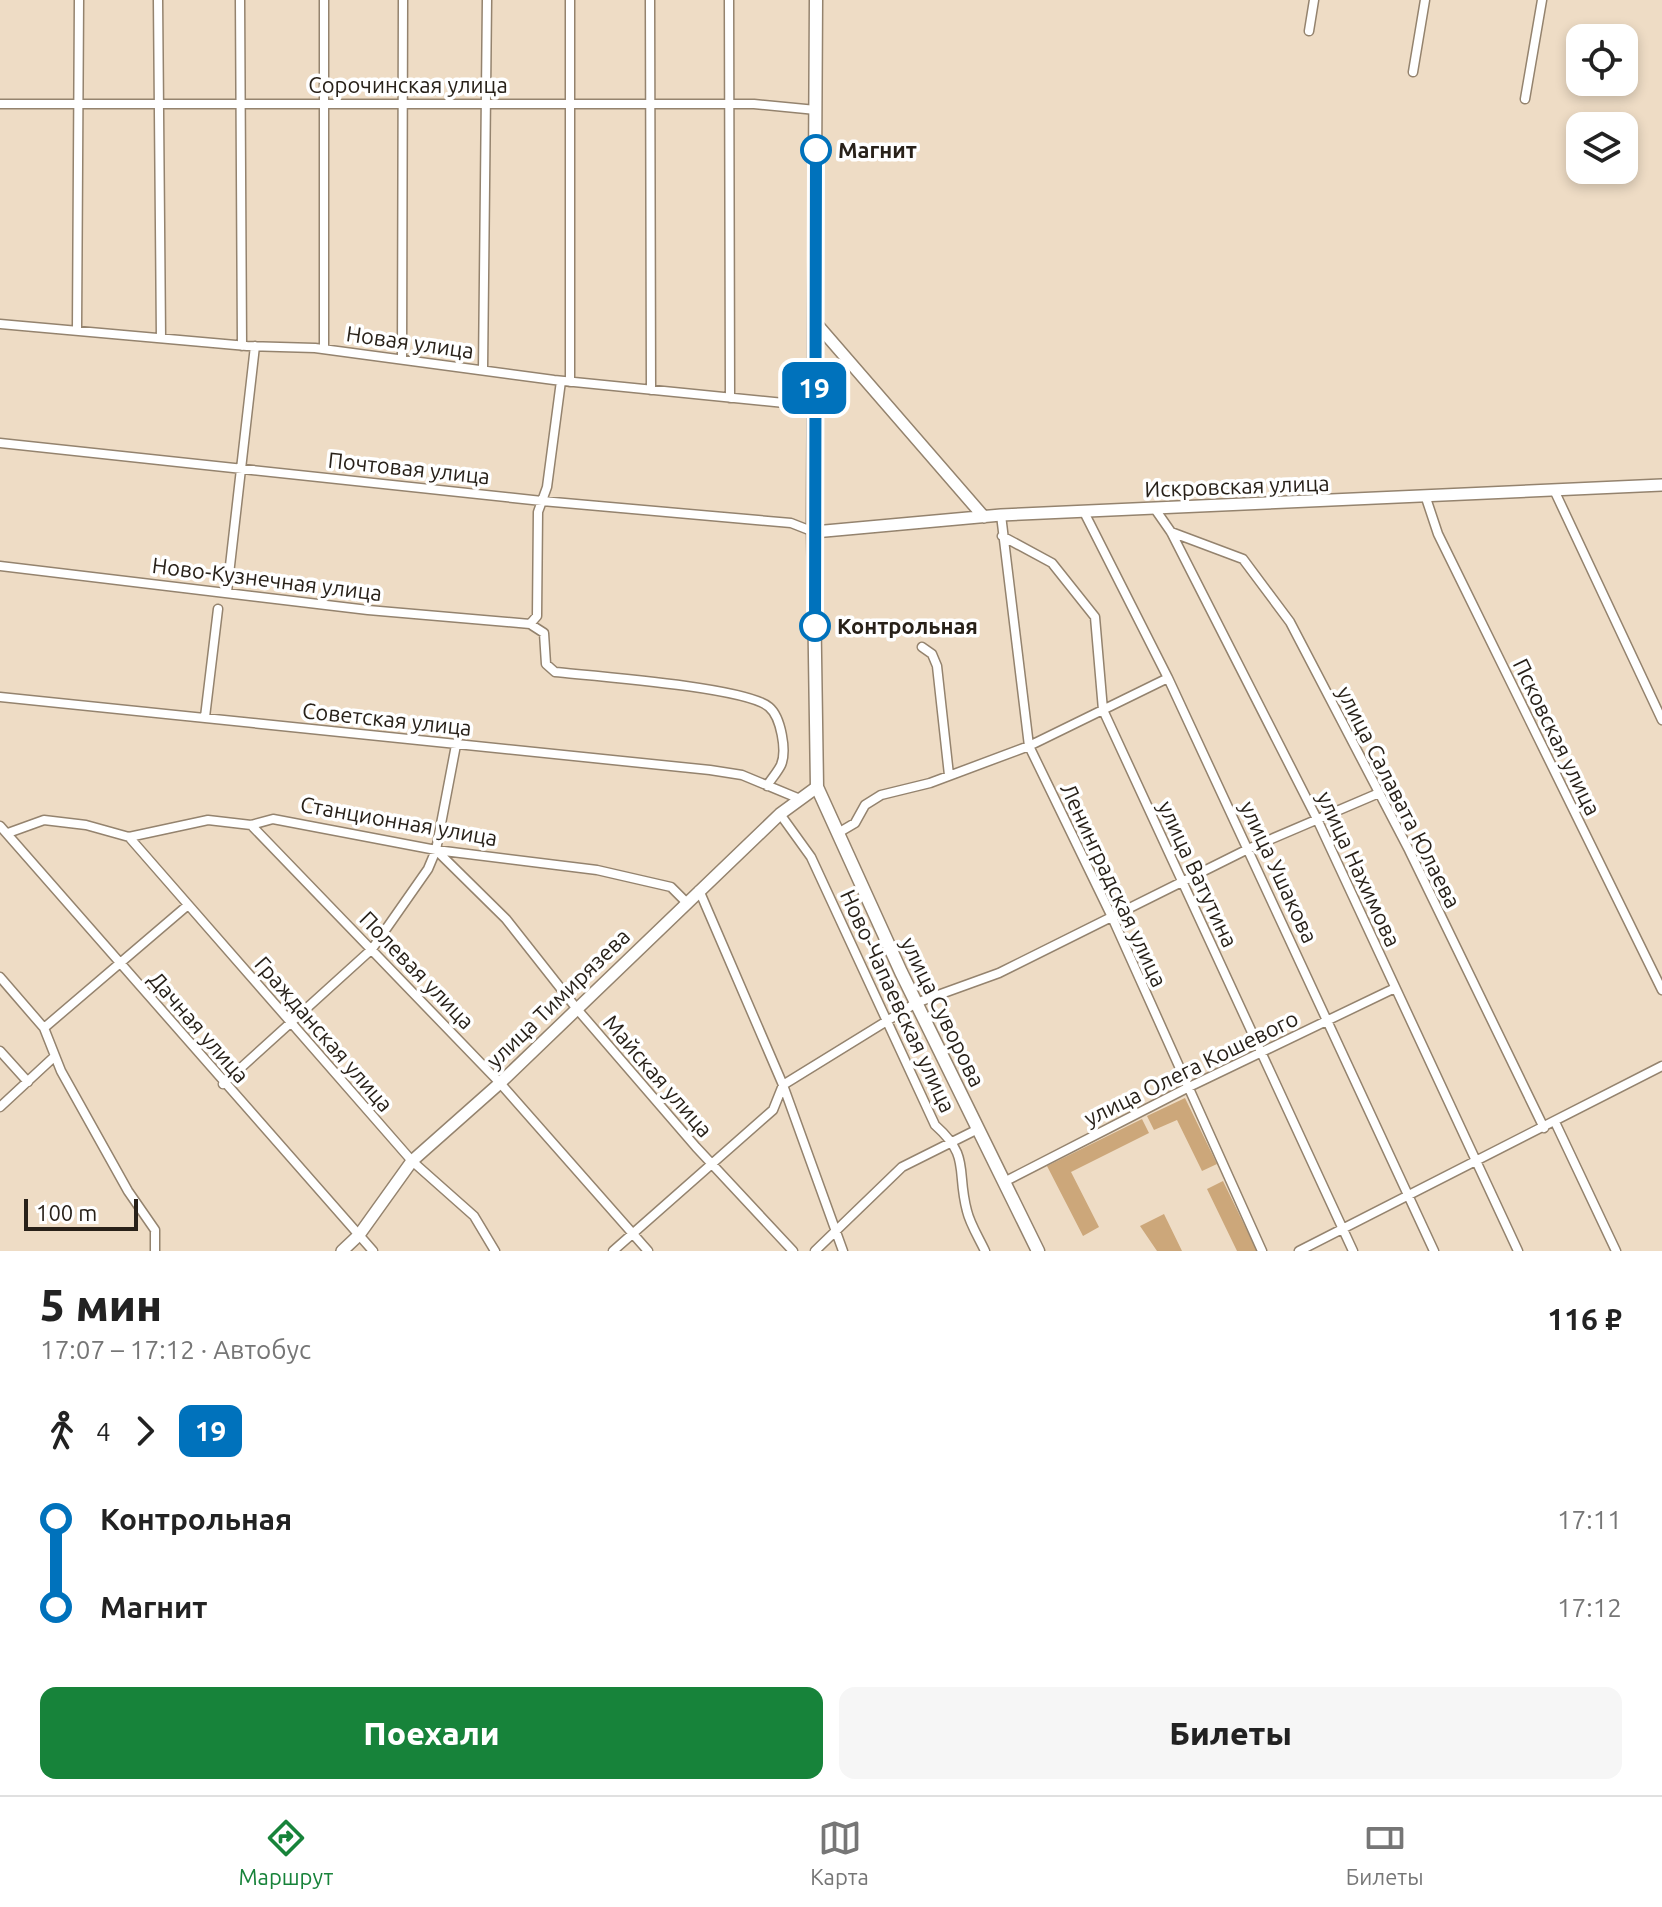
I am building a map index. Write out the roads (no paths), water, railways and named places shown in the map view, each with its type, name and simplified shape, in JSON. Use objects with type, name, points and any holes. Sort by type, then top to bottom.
[{"type":"main road","points":[[816,0],[814,532],[817,787]]},
{"type":"main road","points":[[815,322],[984,517]]},
{"type":"main road","name":"Искровская улица","points":[[814,532],[1001,515],[1662,485]]},
{"type":"main road","name":"улица Тимирязева","points":[[342,1251],[359,1235],[412,1161],[500,1083],[780,814],[817,787]]},
{"type":"main road","name":"улица Суворова","points":[[817,787],[916,1003],[1038,1251]]},
{"type":"street","points":[[77,329],[79,0]]},
{"type":"street","points":[[158,0],[161,338]]},
{"type":"street","points":[[240,0],[242,346]]},
{"type":"street","points":[[324,0],[324,349]]},
{"type":"street","points":[[402,359],[403,0]]},
{"type":"street","points":[[483,370],[487,0]]},
{"type":"street","points":[[570,0],[566,381],[547,487],[538,512],[537,616],[530,624],[541,627],[546,664],[555,672],[745,696],[766,704],[776,714],[783,755],[782,764],[767,786]]},
{"type":"street","points":[[650,0],[649,104],[653,141],[651,390]]},
{"type":"street","points":[[729,0],[730,398]]},
{"type":"street","points":[[1309,31],[1314,0]]},
{"type":"street","points":[[1413,72],[1425,0]]},
{"type":"street","points":[[1525,99],[1542,0]]},
{"type":"street","name":"Сорочинская улица","points":[[0,104],[158,101],[727,104],[816,110]]},
{"type":"street","name":"Новая улица","points":[[0,324],[242,346],[324,349],[566,381],[814,406]]},
{"type":"street","points":[[227,592],[255,346]]},
{"type":"street","name":"Почтовая улица","points":[[0,443],[542,501],[791,523],[814,532]]},
{"type":"street","points":[[1555,492],[1662,720]]},
{"type":"street","name":"Псковская улица","points":[[1426,498],[1438,534],[1662,990]]},
{"type":"street","name":"улица Нахимова","points":[[1155,509],[1171,532],[1316,817],[1518,1251]]},
{"type":"street","name":"улица Ушакова","points":[[1084,512],[1168,678],[1434,1251]]},
{"type":"street","name":"Ленинградская улица","points":[[1001,515],[1029,746],[1112,917],[1262,1251]]},
{"type":"street","name":"улица Салавата Юлаева","points":[[1171,532],[1243,559],[1290,622],[1379,793],[1544,1128]]},
{"type":"street","name":"улица Ватутина","points":[[1002,536],[1052,563],[1095,617],[1103,710],[1353,1251]]},
{"type":"street","name":"Ново-Кузнечная улица","points":[[0,566],[368,610],[530,624]]},
{"type":"street","points":[[205,717],[218,609]]},
{"type":"street","points":[[922,647],[932,654],[937,666],[949,775]]},
{"type":"street","points":[[838,833],[855,823],[865,805],[881,795],[1029,746],[1168,678]]},
{"type":"street","name":"Советская улица","points":[[0,697],[710,770],[742,775],[800,799]]},
{"type":"street","points":[[223,1084],[372,949],[428,869],[436,850],[456,745]]},
{"type":"street","points":[[613,1251],[773,1110],[783,1085],[916,1003],[999,973],[1180,881],[1316,817],[1379,793]]},
{"type":"street","name":"Ново-Чапаевская улица","points":[[780,814],[811,857],[935,1125],[953,1142],[959,1153],[967,1211],[985,1251]]},
{"type":"street","name":"Станционная улица","points":[[8,833],[44,820],[86,825],[129,837],[208,820],[251,825],[273,819],[307,823],[436,850],[597,870],[671,887],[686,902]]},
{"type":"street","name":"Полевая улица","points":[[251,825],[500,1083],[648,1251]]},
{"type":"street","name":"Дачная улица","points":[[0,826],[223,1084],[373,1251]]},
{"type":"street","name":"Гражданская улица","points":[[129,837],[412,1161],[474,1216],[495,1251]]},
{"type":"street","name":"Майская улица","points":[[436,850],[506,919],[577,1009],[711,1165],[793,1251]]},
{"type":"street","points":[[699,890],[783,1085],[843,1251]]},
{"type":"street","points":[[44,1028],[188,905]]},
{"type":"street","points":[[0,977],[44,1028],[55,1056],[128,1191],[155,1230],[155,1251]]},
{"type":"street","name":"улица Олега Кошевого","points":[[1004,1182],[1189,1087],[1395,988]]},
{"type":"street","points":[[0,1051],[28,1082]]},
{"type":"street","points":[[0,1107],[55,1056]]},
{"type":"street","points":[[1299,1251],[1475,1164],[1662,1066]]},
{"type":"street","points":[[1555,1122],[1616,1251]]},
{"type":"street","points":[[815,1251],[902,1167],[978,1129]]},
{"type":"place","name":"Магнит","points":[[816,150]]},
{"type":"place","name":"Контрольная","points":[[815,626]]}]
